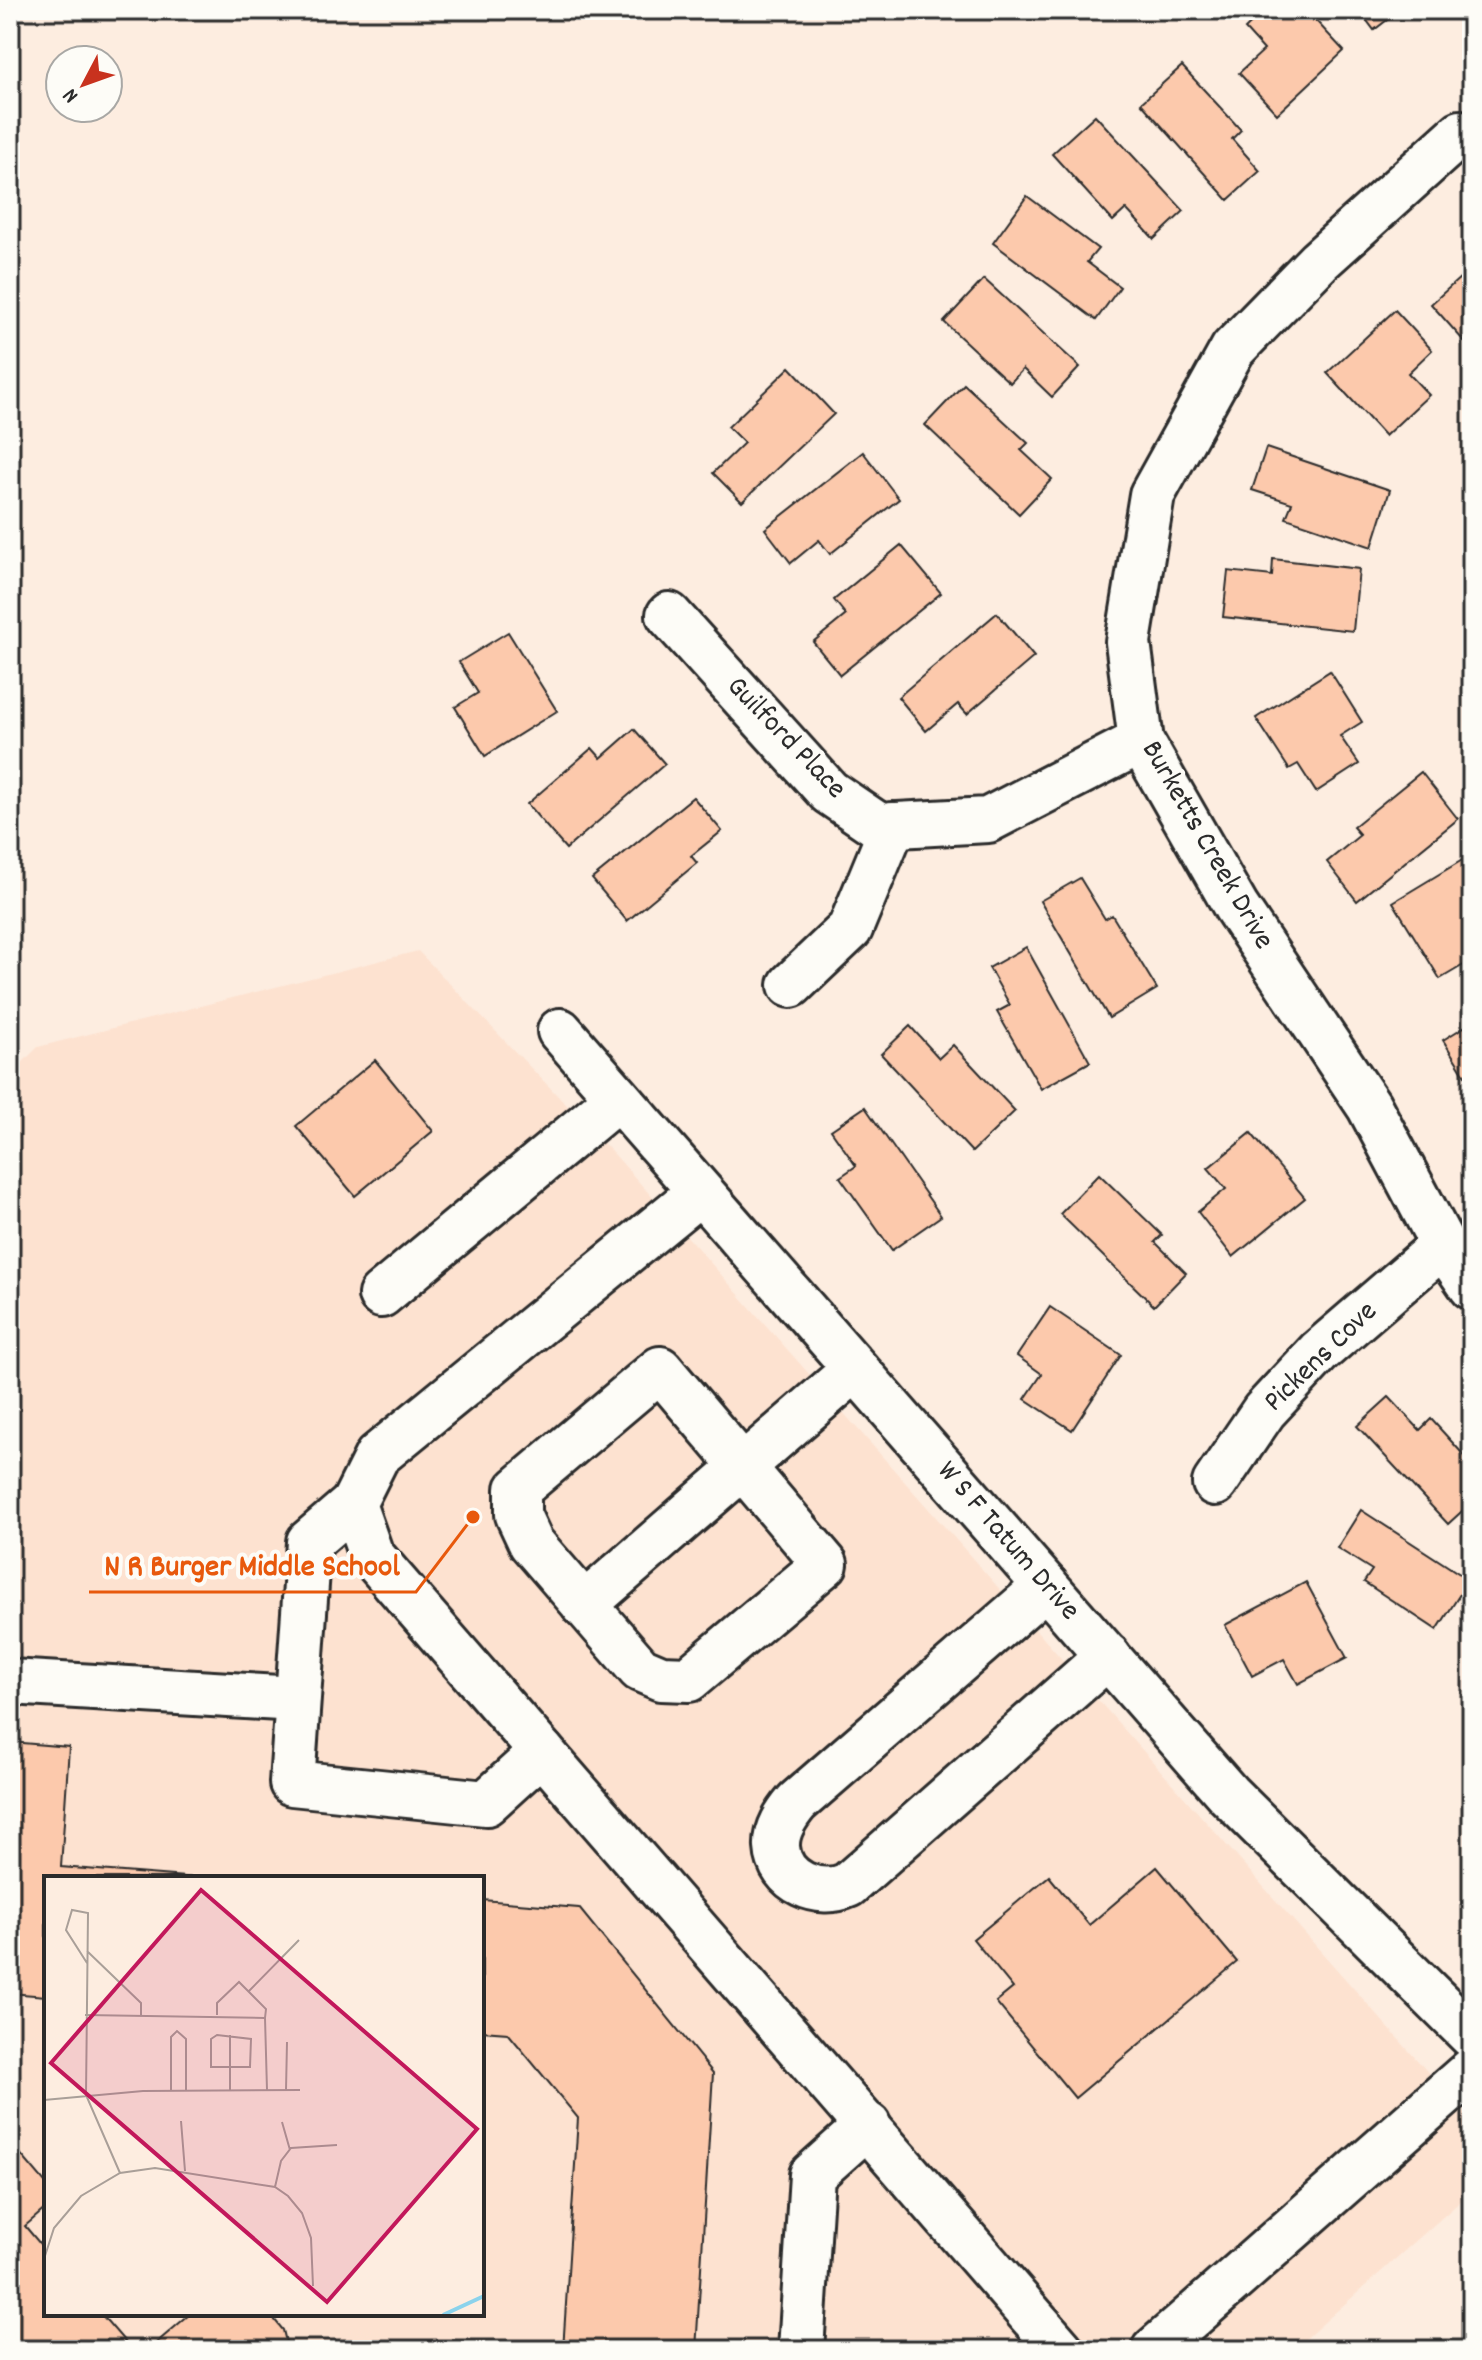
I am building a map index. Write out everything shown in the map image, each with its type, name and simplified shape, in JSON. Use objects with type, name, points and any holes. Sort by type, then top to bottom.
[{"type":"street","name":"Burketts Creek Drive","points":[[1461,133],[1319,261],[1233,349],[1152,495],[1128,642],[1141,741],[1236,907],[1369,1106],[1443,1245],[1472,1287]]},
{"type":"street","name":"Guilford Place","points":[[669,615],[829,792],[879,826],[988,820],[1141,741]]},
{"type":"street","points":[[791,985],[850,929],[893,825]]},
{"type":"street","name":"W S F Tatum Drive","points":[[560,1031],[1228,1794],[1472,2036]]},
{"type":"street","points":[[381,1295],[618,1098]]},
{"type":"street","points":[[542,1752],[486,1803],[292,1783],[309,1542],[353,1504],[377,1456],[700,1192]]},
{"type":"street","name":"Pickens Cove","points":[[1215,1483],[1264,1411],[1319,1352],[1443,1245]]},
{"type":"street","points":[[660,1369],[825,1564],[689,1679],[661,1678],[640,1669],[584,1605],[531,1543],[518,1515],[518,1489],[660,1369]]},
{"type":"street","points":[[584,1605],[855,1369]]},
{"type":"street","points":[[353,1504],[371,1555],[1061,2350]]},
{"type":"street","points":[[1046,1586],[797,1802],[778,1833],[777,1849],[794,1878],[807,1888],[821,1892],[848,1885],[1108,1656]]},
{"type":"street","points":[[10,1682],[297,1699]]},
{"type":"street","points":[[1154,2350],[1472,2070]]},
{"type":"street","points":[[801,2350],[812,2175],[868,2125]]},
{"type":"shaded area","points":[[418,951],[615,1155],[1472,2122],[1472,2191],[1293,2350],[10,2350],[10,1075],[38,1047]]},
{"type":"building","points":[[1265,10],[1306,10],[1344,51],[1277,114],[1239,73],[1264,50],[1245,29]]},
{"type":"building","points":[[1359,10],[1400,10],[1374,30]]},
{"type":"building","points":[[1182,66],[1241,130],[1232,139],[1260,171],[1228,200],[1141,103]]},
{"type":"building","points":[[1095,115],[1184,211],[1154,239],[1126,209],[1113,221],[1052,154]]},
{"type":"building","points":[[1027,196],[1098,249],[1087,262],[1120,287],[1096,320],[993,243]]},
{"type":"building","points":[[1472,267],[1472,347],[1470,348],[1431,304]]},
{"type":"building","points":[[984,279],[1080,367],[1052,397],[1023,369],[1010,383],[944,322]]},
{"type":"building","points":[[1395,310],[1432,350],[1408,373],[1429,395],[1385,436],[1327,373]]},
{"type":"building","points":[[790,367],[834,414],[742,502],[713,473],[744,443],[728,427]]},
{"type":"building","points":[[964,384],[1028,443],[1021,450],[1052,479],[1019,514],[925,425]]},
{"type":"building","points":[[1266,448],[1390,490],[1372,547],[1286,518],[1292,503],[1252,490]]},
{"type":"building","points":[[863,452],[899,499],[830,554],[819,540],[791,563],[765,529]]},
{"type":"building","points":[[901,545],[941,593],[840,675],[813,642],[846,615],[834,600]]},
{"type":"building","points":[[1273,559],[1359,569],[1353,631],[1223,617],[1228,571],[1272,576]]},
{"type":"building","points":[[997,613],[1034,657],[967,714],[958,704],[926,731],[898,697]]},
{"type":"building","points":[[508,632],[557,711],[485,756],[455,707],[478,693],[459,662]]},
{"type":"building","points":[[1330,671],[1362,722],[1340,736],[1359,764],[1316,792],[1298,764],[1289,769],[1256,718]]},
{"type":"building","points":[[634,729],[665,764],[566,849],[527,804],[592,748],[601,758]]},
{"type":"building","points":[[1421,772],[1458,819],[1357,901],[1327,862],[1360,835],[1353,827]]},
{"type":"building","points":[[693,797],[722,831],[691,856],[697,863],[627,921],[592,879]]},
{"type":"building","points":[[1464,859],[1472,872],[1472,960],[1440,979],[1393,902]]},
{"type":"building","points":[[1080,878],[1105,919],[1112,915],[1157,989],[1109,1018],[1040,901]]},
{"type":"building","points":[[1026,947],[1090,1062],[1041,1089],[997,1012],[1010,1005],[989,968]]},
{"type":"building","points":[[1472,1022],[1472,1077],[1468,1080],[1443,1040]]},
{"type":"building","points":[[910,1026],[939,1058],[953,1045],[1015,1111],[972,1152],[881,1054]]},
{"type":"building","points":[[375,1060],[433,1131],[355,1196],[296,1126]]},
{"type":"building","points":[[865,1107],[941,1216],[892,1250],[840,1177],[856,1166],[831,1130]]},
{"type":"building","points":[[1251,1133],[1305,1198],[1233,1257],[1198,1212],[1226,1189],[1208,1168]]},
{"type":"building","points":[[1099,1174],[1162,1235],[1155,1242],[1186,1273],[1154,1306],[1060,1214]]},
{"type":"building","points":[[1050,1307],[1121,1355],[1072,1430],[1025,1399],[1042,1374],[1017,1356]]},
{"type":"building","points":[[1389,1397],[1420,1430],[1431,1419],[1472,1464],[1472,1502],[1448,1524],[1357,1426]]},
{"type":"building","points":[[1361,1510],[1469,1580],[1437,1630],[1364,1582],[1372,1570],[1337,1548]]},
{"type":"building","points":[[1306,1582],[1347,1658],[1298,1684],[1284,1659],[1252,1676],[1225,1625]]},
{"type":"building","points":[[10,1742],[69,1747],[61,1867],[173,1876],[44,1876],[44,1996],[10,1993]]},
{"type":"building","points":[[1157,1867],[1237,1962],[1075,2098],[996,2002],[1013,1988],[973,1939],[1049,1876],[1089,1925]]},
{"type":"building","points":[[484,1900],[579,1908],[713,2073],[696,2350],[563,2350],[578,2118],[508,2033],[484,2031]]},
{"type":"building","points":[[12,2144],[44,2182],[44,2210],[25,2226],[44,2249],[44,2316],[103,2316],[132,2350],[10,2350]]},
{"type":"building","points":[[188,2316],[272,2316],[283,2330],[288,2350],[148,2350]]},
{"type":"place","name":"N R Burger Middle School","points":[[473,1517]]}]
